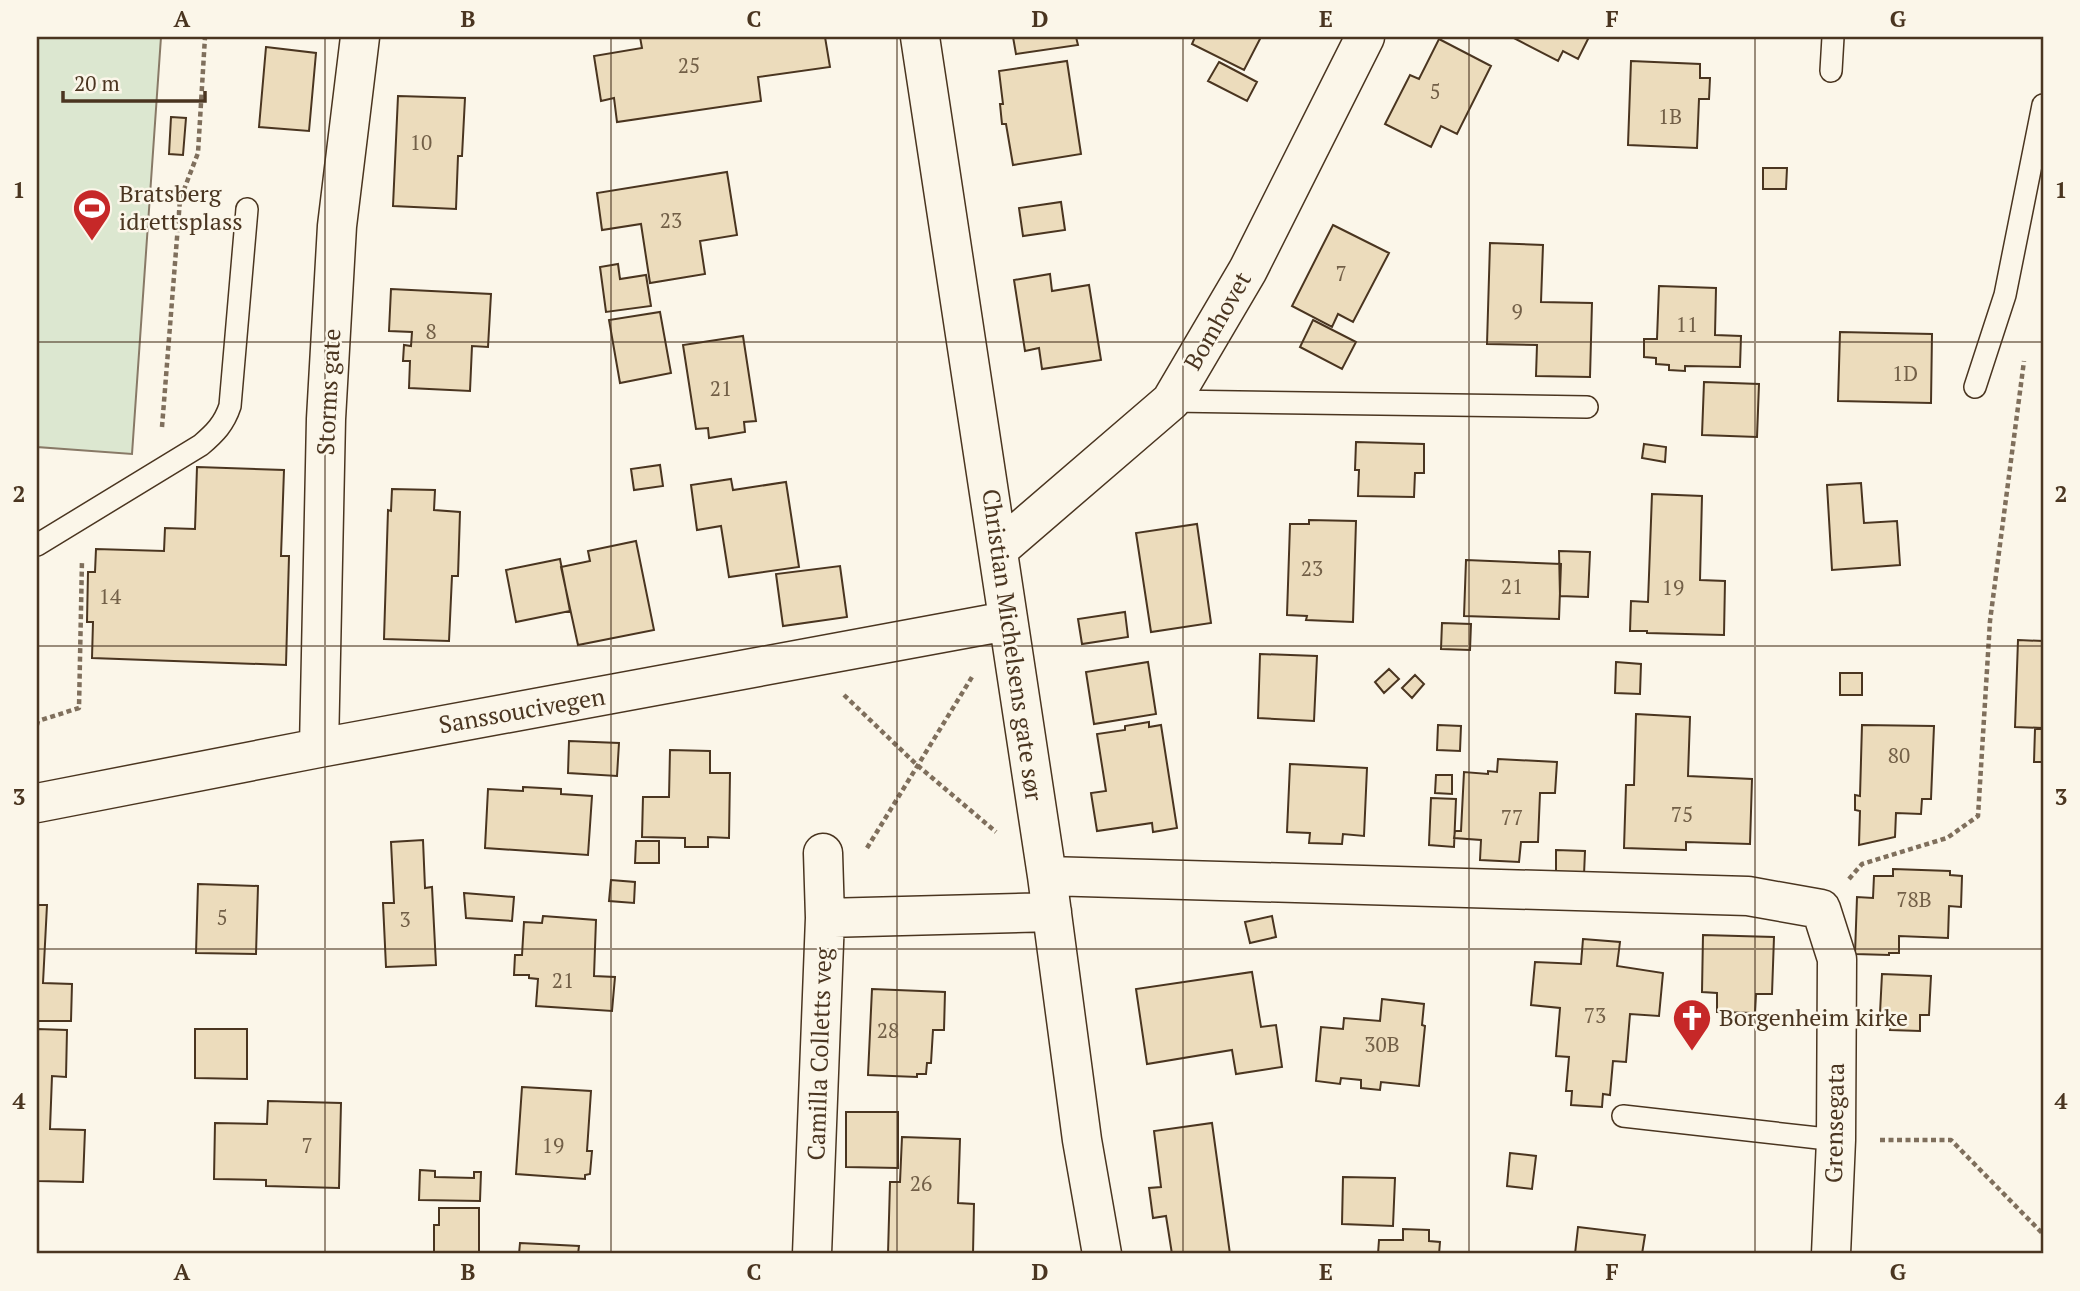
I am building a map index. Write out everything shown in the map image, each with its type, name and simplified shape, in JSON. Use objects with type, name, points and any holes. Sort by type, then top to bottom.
[{"type":"street","name":"Storms gate","points":[[319,748],[326,419],[337,226],[360,37]]},
{"type":"street","name":"Christian Michelsens gate sør","points":[[920,37],[1050,894],[1082,1140],[1102,1254]]},
{"type":"street","name":"Bomhovet","points":[[999,549],[1171,401],[1248,270],[1366,37]]},
{"type":"street","name":"Sanssoucivegen","points":[[37,803],[1007,621]]},
{"type":"street","name":"Camilla Colletts veg","points":[[813,1254],[825,918],[823,853]]},
{"type":"street","points":[[825,918],[1050,894],[1748,896],[1821,909]]},
{"type":"street","name":"Grensegata","points":[[1821,909],[1837,959],[1836,1140],[1830,1254]]},
{"type":"lane","points":[[1831,71],[1833,37]]},
{"type":"lane","points":[[1975,387],[2005,295],[2043,105]]},
{"type":"lane","points":[[37,545],[201,445],[217,432],[230,406],[247,209]]},
{"type":"lane","points":[[1171,401],[1587,407]]},
{"type":"lane","points":[[1623,1116],[1836,1140]]},
{"type":"path","points":[[158,471],[180,200],[198,153],[205,37]]},
{"type":"path","points":[[1821,909],[1862,864],[1947,838],[1978,816],[1990,621],[2025,351]]},
{"type":"path","points":[[37,725],[38,721],[79,708],[82,552]]},
{"type":"path","points":[[806,659],[917,765],[997,833]]},
{"type":"path","points":[[860,859],[972,676]]},
{"type":"path","points":[[1836,1140],[1951,1140],[2043,1234]]},
{"type":"green space","name":"Bratsberg idrettsplass","points":[[37,37],[161,37],[132,454],[37,447]]},
{"type":"building","points":[[640,37],[825,37],[830,67],[758,77],[761,101],[617,122],[614,98],[601,101],[594,56],[642,48]]},
{"type":"building","points":[[1013,37],[1076,37],[1078,45],[1016,54]]},
{"type":"building","points":[[1195,37],[1261,37],[1244,70],[1192,44]]},
{"type":"building","points":[[1512,37],[1589,37],[1578,59],[1563,51],[1558,61]]},
{"type":"building","points":[[1439,39],[1491,66],[1457,134],[1441,126],[1431,147],[1385,124],[1410,75],[1419,79]]},
{"type":"building","points":[[266,47],[316,53],[309,131],[259,127]]},
{"type":"building","points":[[1067,61],[1081,154],[1013,165],[1006,124],[1002,124],[1000,104],[1003,104],[999,71]]},
{"type":"building","points":[[1631,61],[1700,64],[1700,78],[1710,78],[1709,99],[1699,99],[1697,148],[1628,145]]},
{"type":"building","points":[[1219,62],[1257,82],[1247,101],[1208,81]]},
{"type":"building","points":[[398,96],[465,98],[462,156],[458,156],[456,209],[393,206]]},
{"type":"building","points":[[171,117],[186,118],[183,155],[169,154]]},
{"type":"building","points":[[1763,168],[1787,168],[1786,189],[1763,189]]},
{"type":"building","points":[[727,172],[737,235],[700,241],[705,274],[650,283],[641,224],[602,230],[597,193]]},
{"type":"building","points":[[1061,202],[1065,230],[1023,236],[1019,208]]},
{"type":"building","points":[[1333,225],[1389,253],[1353,322],[1338,314],[1332,327],[1292,306]]},
{"type":"building","points":[[1490,243],[1543,245],[1541,302],[1592,303],[1590,377],[1536,376],[1537,345],[1487,344]]},
{"type":"building","points":[[618,264],[620,279],[646,275],[651,306],[606,312],[600,267]]},
{"type":"building","points":[[1050,274],[1052,291],[1089,285],[1101,360],[1042,369],[1039,348],[1025,351],[1014,280]]},
{"type":"building","points":[[1659,286],[1716,288],[1715,335],[1741,336],[1740,367],[1685,366],[1685,371],[1669,370],[1669,365],[1656,364],[1656,358],[1644,357],[1644,339],[1657,339]]},
{"type":"building","points":[[391,289],[491,294],[488,347],[472,346],[470,391],[409,388],[410,361],[403,361],[404,345],[411,346],[412,332],[389,331]]},
{"type":"building","points":[[660,312],[671,373],[620,383],[609,320]]},
{"type":"building","points":[[1313,320],[1356,342],[1342,369],[1300,347]]},
{"type":"building","points":[[1840,332],[1932,334],[1931,403],[1838,401]]},
{"type":"building","points":[[743,336],[756,421],[744,422],[745,432],[709,438],[708,428],[696,429],[683,345]]},
{"type":"building","points":[[1704,382],[1759,384],[1757,437],[1702,435]]},
{"type":"building","points":[[1356,442],[1424,444],[1424,473],[1415,473],[1414,497],[1358,496]]},
{"type":"building","points":[[1644,444],[1666,447],[1665,462],[1642,458]]},
{"type":"building","points":[[660,465],[663,486],[634,490],[631,469]]},
{"type":"building","points":[[197,467],[284,470],[281,556],[289,556],[286,665],[92,658],[93,622],[87,622],[88,572],[95,572],[96,549],[164,551],[165,528],[195,529]]},
{"type":"building","points":[[731,479],[733,490],[786,482],[799,567],[729,577],[721,526],[697,530],[691,485]]},
{"type":"building","points":[[1861,483],[1864,523],[1897,521],[1900,565],[1832,570],[1827,485]]},
{"type":"building","points":[[392,489],[435,490],[434,510],[460,512],[458,576],[452,576],[449,641],[384,639],[388,510],[391,511]]},
{"type":"building","points":[[1652,494],[1702,496],[1700,580],[1725,581],[1724,635],[1630,631],[1631,601],[1648,602]]},
{"type":"building","points":[[1309,520],[1356,521],[1353,622],[1306,620],[1307,616],[1287,615],[1290,524],[1309,524]]},
{"type":"building","points":[[1197,524],[1211,623],[1151,632],[1136,533]]},
{"type":"building","points":[[636,541],[654,630],[578,645],[561,567],[590,561],[588,551]]},
{"type":"building","points":[[1559,551],[1590,552],[1588,597],[1560,596]]},
{"type":"building","points":[[560,559],[570,611],[516,622],[506,570]]},
{"type":"building","points":[[1466,560],[1561,564],[1559,619],[1464,616]]},
{"type":"building","points":[[840,566],[847,617],[783,626],[776,574]]},
{"type":"building","points":[[1125,612],[1128,637],[1082,644],[1078,619]]},
{"type":"building","points":[[1442,623],[1471,624],[1470,650],[1441,649]]},
{"type":"building","points":[[2018,640],[2043,641],[2043,728],[2015,727]]},
{"type":"building","points":[[1260,654],[1317,656],[1314,721],[1258,718]]},
{"type":"building","points":[[1148,662],[1156,714],[1094,724],[1086,672]]},
{"type":"building","points":[[1616,662],[1641,664],[1640,694],[1615,693]]},
{"type":"building","points":[[1389,669],[1399,679],[1384,693],[1375,682]]},
{"type":"building","points":[[1840,673],[1862,673],[1862,695],[1840,695]]},
{"type":"building","points":[[1415,675],[1424,684],[1412,698],[1402,688]]},
{"type":"building","points":[[1636,714],[1690,717],[1688,776],[1752,779],[1750,844],[1686,842],[1686,850],[1624,848],[1626,785],[1634,785]]},
{"type":"building","points":[[1149,722],[1149,727],[1161,725],[1177,828],[1153,832],[1152,823],[1097,831],[1091,793],[1106,791],[1097,734],[1125,730],[1125,726]]},
{"type":"building","points":[[1438,725],[1461,726],[1460,751],[1437,750]]},
{"type":"building","points":[[1862,725],[1934,726],[1931,799],[1922,799],[1921,814],[1896,813],[1895,837],[1859,845],[1860,811],[1855,810],[1855,795],[1860,796]]},
{"type":"building","points":[[2035,729],[2043,729],[2043,762],[2034,762]]},
{"type":"building","points":[[569,741],[619,743],[617,776],[568,773]]},
{"type":"building","points":[[670,750],[710,751],[710,773],[730,773],[729,838],[708,837],[708,847],[685,847],[685,838],[642,837],[643,797],[669,797]]},
{"type":"building","points":[[1498,759],[1557,762],[1555,793],[1540,793],[1538,842],[1521,842],[1519,862],[1480,860],[1481,840],[1454,838],[1455,831],[1461,831],[1464,772],[1497,772]]},
{"type":"building","points":[[1290,764],[1367,768],[1364,836],[1343,834],[1342,844],[1309,843],[1310,833],[1287,832]]},
{"type":"building","points":[[1436,775],[1452,775],[1452,794],[1435,793]]},
{"type":"building","points":[[523,787],[561,789],[561,794],[592,796],[588,855],[485,848],[488,789],[523,791]]},
{"type":"building","points":[[1431,798],[1456,799],[1454,847],[1429,845]]},
{"type":"building","points":[[423,840],[425,888],[432,887],[436,965],[386,967],[383,903],[394,903],[391,842]]},
{"type":"building","points":[[636,841],[659,841],[659,863],[635,863]]},
{"type":"building","points":[[1556,850],[1585,851],[1584,875],[1556,874]]},
{"type":"building","points":[[1893,869],[1950,871],[1950,875],[1962,876],[1961,907],[1949,906],[1948,938],[1899,936],[1899,953],[1855,954],[1857,897],[1873,898],[1874,876],[1893,876]]},
{"type":"building","points":[[611,880],[635,882],[634,903],[609,901]]},
{"type":"building","points":[[198,884],[258,886],[256,954],[196,953]]},
{"type":"building","points":[[464,893],[514,897],[512,921],[466,918]]},
{"type":"building","points":[[37,905],[47,905],[43,983],[72,984],[71,1021],[37,1021]]},
{"type":"building","points":[[543,916],[596,920],[594,976],[615,977],[612,1011],[536,1006],[538,979],[529,978],[529,975],[514,975],[515,955],[522,955],[524,922],[542,923]]},
{"type":"building","points":[[1272,916],[1276,937],[1250,943],[1245,922]]},
{"type":"building","points":[[1703,935],[1774,937],[1772,994],[1756,994],[1755,1013],[1717,1012],[1717,993],[1702,992]]},
{"type":"building","points":[[1583,939],[1620,942],[1617,966],[1663,973],[1659,1016],[1630,1014],[1626,1062],[1613,1061],[1610,1095],[1603,1094],[1602,1107],[1571,1105],[1572,1091],[1566,1091],[1569,1057],[1556,1056],[1560,1008],[1531,1005],[1535,962],[1581,964]]},
{"type":"building","points":[[1252,972],[1261,1027],[1276,1025],[1282,1067],[1236,1074],[1232,1050],[1147,1064],[1136,989]]},
{"type":"building","points":[[1882,974],[1931,976],[1929,1015],[1920,1015],[1920,1031],[1890,1030],[1891,1013],[1880,1013]]},
{"type":"building","points":[[872,989],[945,992],[944,1030],[933,1030],[931,1063],[927,1063],[926,1074],[917,1074],[917,1077],[868,1075]]},
{"type":"building","points":[[1382,999],[1424,1004],[1422,1025],[1425,1026],[1419,1086],[1381,1082],[1380,1090],[1361,1088],[1361,1080],[1341,1078],[1340,1084],[1316,1081],[1321,1027],[1343,1029],[1344,1018],[1380,1021]]},
{"type":"building","points":[[37,1029],[67,1030],[66,1077],[52,1076],[50,1129],[85,1130],[83,1182],[37,1181]]},
{"type":"building","points":[[195,1029],[247,1029],[247,1079],[195,1078]]},
{"type":"building","points":[[522,1087],[591,1091],[587,1151],[592,1151],[590,1174],[585,1175],[585,1179],[516,1174]]},
{"type":"building","points":[[268,1101],[341,1103],[339,1188],[266,1186],[266,1180],[214,1179],[215,1123],[267,1124]]},
{"type":"building","points":[[846,1112],[898,1112],[898,1168],[846,1167]]},
{"type":"building","points":[[1212,1123],[1230,1254],[1172,1254],[1166,1216],[1153,1218],[1149,1188],[1161,1187],[1154,1131]]},
{"type":"building","points":[[902,1137],[960,1139],[958,1203],[974,1204],[973,1254],[888,1254],[890,1182],[900,1182]]},
{"type":"building","points":[[1510,1153],[1536,1156],[1532,1189],[1507,1186]]},
{"type":"building","points":[[420,1170],[435,1171],[435,1177],[474,1178],[474,1172],[481,1172],[480,1201],[419,1200]]},
{"type":"building","points":[[1343,1177],[1395,1178],[1393,1226],[1342,1224]]},
{"type":"building","points":[[439,1208],[479,1208],[479,1254],[434,1254],[434,1225],[439,1225]]},
{"type":"building","points":[[1578,1227],[1645,1235],[1642,1254],[1575,1254]]},
{"type":"building","points":[[1403,1229],[1429,1230],[1429,1241],[1440,1242],[1439,1254],[1378,1254],[1379,1240],[1403,1240]]},
{"type":"building","points":[[520,1243],[579,1246],[578,1254],[519,1254]]},
{"type":"place","name":"Bratsberg idrettsplass","points":[[92,242]]},
{"type":"place","name":"Borgenheim kirke","points":[[1692,1052]]}]
